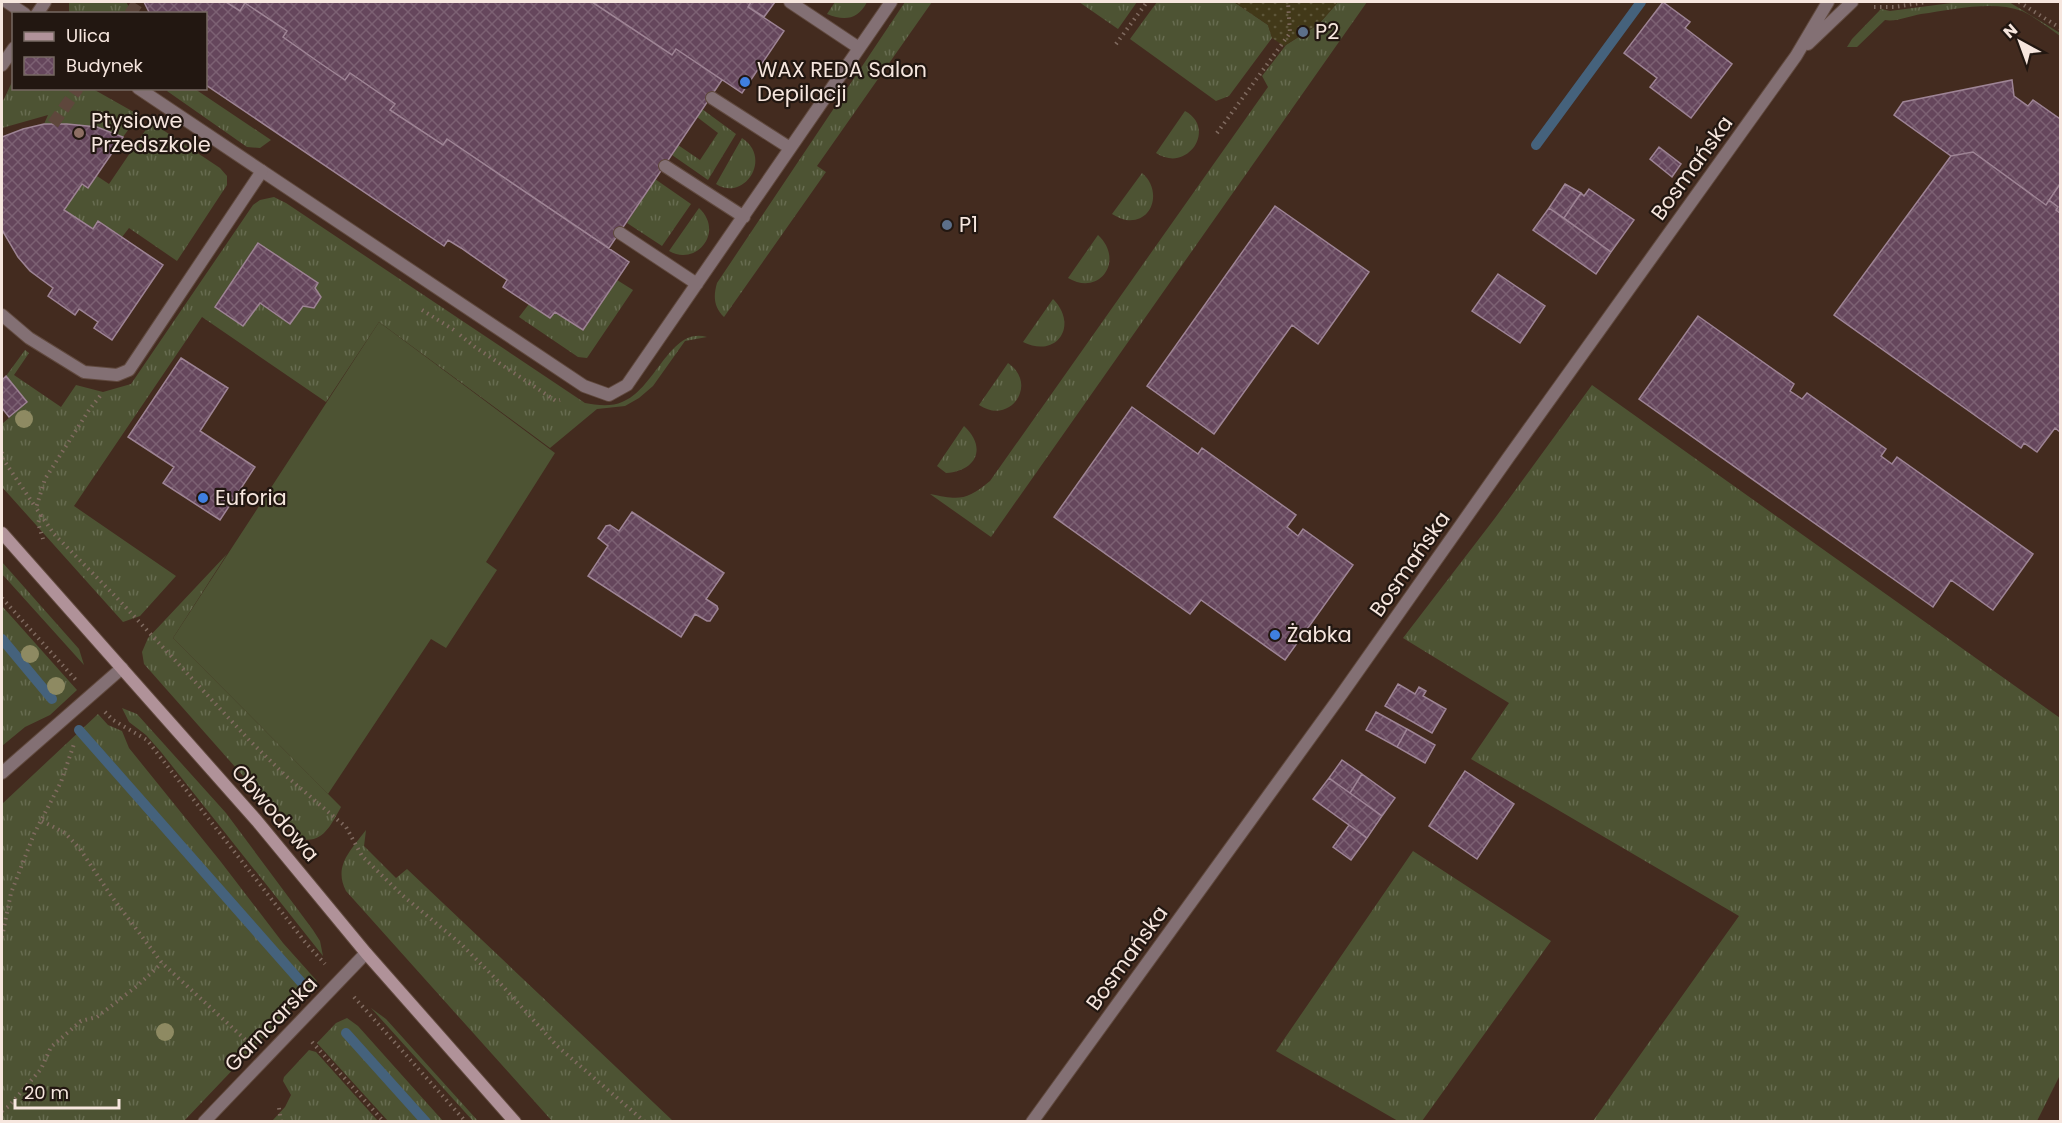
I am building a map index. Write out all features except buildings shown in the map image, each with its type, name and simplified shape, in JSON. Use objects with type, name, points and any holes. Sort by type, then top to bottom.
[{"type":"main road","name":"Obwodowa","points":[[2,533],[257,821],[366,953],[515,1122]]},
{"type":"street","points":[[7,2],[22,12]]},
{"type":"street","points":[[790,2],[859,48]]},
{"type":"street","points":[[141,90],[584,386],[609,395],[627,385],[891,2]]},
{"type":"street","name":"Bosmańska","points":[[1032,1122],[1339,698],[1514,449],[1796,56],[1828,2]]},
{"type":"street","name":"Bosmańska","points":[[1796,56],[1852,2]]},
{"type":"street","points":[[2,65],[12,51]]},
{"type":"street","points":[[712,98],[790,148]]},
{"type":"street","points":[[666,166],[744,216]]},
{"type":"street","points":[[2,315],[29,338],[84,372],[117,375],[129,370],[262,171]]},
{"type":"street","points":[[620,233],[697,284]]},
{"type":"street","points":[[2,773],[122,668]]},
{"type":"street","name":"Garncarska","points":[[204,1122],[366,953]]},
{"type":"path","points":[[1116,44],[1148,2]]},
{"type":"path","points":[[1217,134],[1290,33],[1288,2]]},
{"type":"path","points":[[1874,7],[1894,7],[1926,2]]},
{"type":"path","points":[[2019,2],[2061,28]]},
{"type":"path","points":[[36,508],[45,479],[89,410],[117,375]]},
{"type":"path","points":[[2,452],[3,459],[16,480],[54,534],[250,741],[286,776],[346,827],[362,856],[402,895],[461,944],[557,1046],[645,1122]]},
{"type":"path","points":[[41,514],[38,523],[44,539]]},
{"type":"path","points":[[2,598],[113,720],[147,740],[322,961]]},
{"type":"path","points":[[2,937],[11,894],[34,834],[61,782],[75,742],[64,718]]},
{"type":"path","points":[[42,821],[64,833],[80,849],[112,897],[162,963],[235,1029],[264,1059]]},
{"type":"path","points":[[2,1111],[41,1069],[51,1047],[81,1021],[97,1017],[162,963]]},
{"type":"path","points":[[365,1008],[466,1122]]},
{"type":"path","points":[[312,1041],[384,1122]]},
{"type":"path","points":[[279,1107],[281,1122]]},
{"type":"green space","points":[[69,2],[126,2],[132,12],[69,12]]},
{"type":"green space","points":[[835,2],[867,2],[855,16],[839,18],[827,14]]},
{"type":"green space","points":[[905,2],[932,2],[817,166],[826,172],[724,317],[715,302],[717,283]]},
{"type":"green space","points":[[1079,2],[1137,2],[1118,29]]},
{"type":"green space","points":[[1157,2],[1234,2],[1268,25],[1272,38],[1229,96],[1216,101],[1130,39]]},
{"type":"green space","points":[[1338,2],[1367,2],[991,537],[930,494],[962,497],[975,492],[990,481],[1268,87],[1262,76],[1286,45],[1319,24]]},
{"type":"green space","points":[[1959,2],[2009,2],[2037,19],[2022,11],[1998,6],[1959,8],[1885,20],[1857,47],[1847,47],[1881,9],[1890,11]]},
{"type":"green space","points":[[2037,19],[2060,33],[2060,36]]},
{"type":"green space","points":[[12,82],[12,90],[95,90],[139,115],[123,137],[94,128],[44,124],[48,115],[2,128],[2,103]]},
{"type":"green space","points":[[196,90],[271,140],[260,148],[247,147],[167,91]]},
{"type":"green space","points":[[702,109],[736,134],[708,180],[672,155],[678,145],[700,160],[718,133],[697,117]]},
{"type":"green space","points":[[1185,111],[1194,119],[1198,128],[1198,137],[1194,146],[1179,158],[1168,158],[1156,153]]},
{"type":"green space","points":[[151,122],[220,168],[227,176],[227,185],[177,261],[129,228],[122,237],[98,222],[93,229],[64,210],[82,184],[88,188],[97,176],[109,184]]},
{"type":"green space","points":[[742,138],[751,146],[755,156],[755,166],[751,175],[745,183],[736,187],[726,188],[716,184]]},
{"type":"green space","points":[[1142,173],[1152,188],[1152,204],[1149,211],[1136,220],[1126,220],[1112,214]]},
{"type":"green space","points":[[655,179],[691,204],[662,246],[627,223]]},
{"type":"green space","points":[[274,197],[585,403],[609,405],[622,402],[644,385],[673,349],[683,341],[694,336],[707,337],[685,341],[653,386],[639,398],[625,406],[597,409],[550,448],[379,322],[326,402],[202,317],[74,506],[176,576],[140,616],[123,622],[2,487],[2,424],[27,402],[6,376],[25,350],[29,353],[14,375],[61,407],[76,385],[103,392],[131,384],[253,205],[260,200]]},
{"type":"green space","points":[[699,208],[706,217],[709,227],[704,244],[697,251],[689,254],[679,255],[669,251]]},
{"type":"green space","points":[[1098,235],[1106,245],[1109,255],[1109,265],[1105,273],[1090,283],[1080,283],[1068,278]]},
{"type":"green space","points":[[617,280],[633,290],[587,358],[578,357],[519,317],[529,304],[555,312],[583,330]]},
{"type":"green space","points":[[1053,299],[1061,309],[1064,319],[1064,329],[1060,337],[1054,343],[1046,346],[1035,346],[1023,342]]},
{"type":"green space","points":[[379,322],[555,453],[486,562],[497,570],[446,648],[431,639],[328,794],[173,638]]},
{"type":"green space","points":[[1008,363],[1017,372],[1021,381],[1021,391],[1017,400],[1001,410],[990,410],[979,405]]},
{"type":"green space","points":[[1592,385],[2060,718],[2060,1075],[2037,1121],[1593,1121],[1739,916],[1471,759],[1509,703],[1403,638],[1495,518]]},
{"type":"green space","points":[[964,426],[975,442],[977,450],[975,457],[965,468],[946,473],[937,466]]},
{"type":"green space","points":[[227,554],[173,638],[341,807],[325,832],[313,839],[298,838],[144,664],[142,652],[148,638]]},
{"type":"green space","points":[[2,562],[79,649],[84,665],[2,574]]},
{"type":"green space","points":[[2,606],[77,690],[50,715],[25,727],[2,746]]},
{"type":"green space","points":[[122,708],[137,714],[226,813],[313,930],[320,941],[323,956],[161,752],[146,735],[129,722]]},
{"type":"green space","points":[[98,714],[108,725],[122,731],[129,748],[283,943],[317,981],[184,1121],[2,1121],[2,804]]},
{"type":"green space","points":[[366,830],[364,846],[396,878],[407,869],[673,1121],[552,1121],[346,891],[342,874],[343,866],[350,851]]},
{"type":"green space","points":[[1413,851],[1551,941],[1422,1121],[1398,1121],[1276,1051]]},
{"type":"green space","points":[[371,1008],[386,1019],[478,1121],[473,1121]]},
{"type":"green space","points":[[347,1018],[358,1026],[443,1121],[388,1121],[317,1043],[336,1023]]},
{"type":"green space","points":[[309,1050],[316,1052],[378,1121],[272,1121],[285,1107],[291,1095],[283,1081],[284,1077]]},
{"type":"sand","points":[[1234,2],[1338,2],[1319,24],[1284,46],[1272,38],[1268,25]]},
{"type":"waterway","points":[[1536,145],[1641,2]]},
{"type":"waterway","points":[[2,639],[52,699]]},
{"type":"waterway","points":[[79,730],[301,982]]},
{"type":"waterway","points":[[346,1033],[426,1122]]},
{"type":"tunnel","points":[[131,12],[138,2]]},
{"type":"tunnel","points":[[53,124],[77,90]]},
{"type":"place","name":"P2","points":[[1303,32]]},
{"type":"place","name":"WAX REDA Salon Depilacji","points":[[745,82]]},
{"type":"place","name":"Ptysiowe Przedszkole","points":[[79,133]]},
{"type":"place","name":"P1","points":[[947,225]]},
{"type":"place","name":"Euforia","points":[[203,498]]},
{"type":"place","name":"Żabka","points":[[1275,635]]}]
